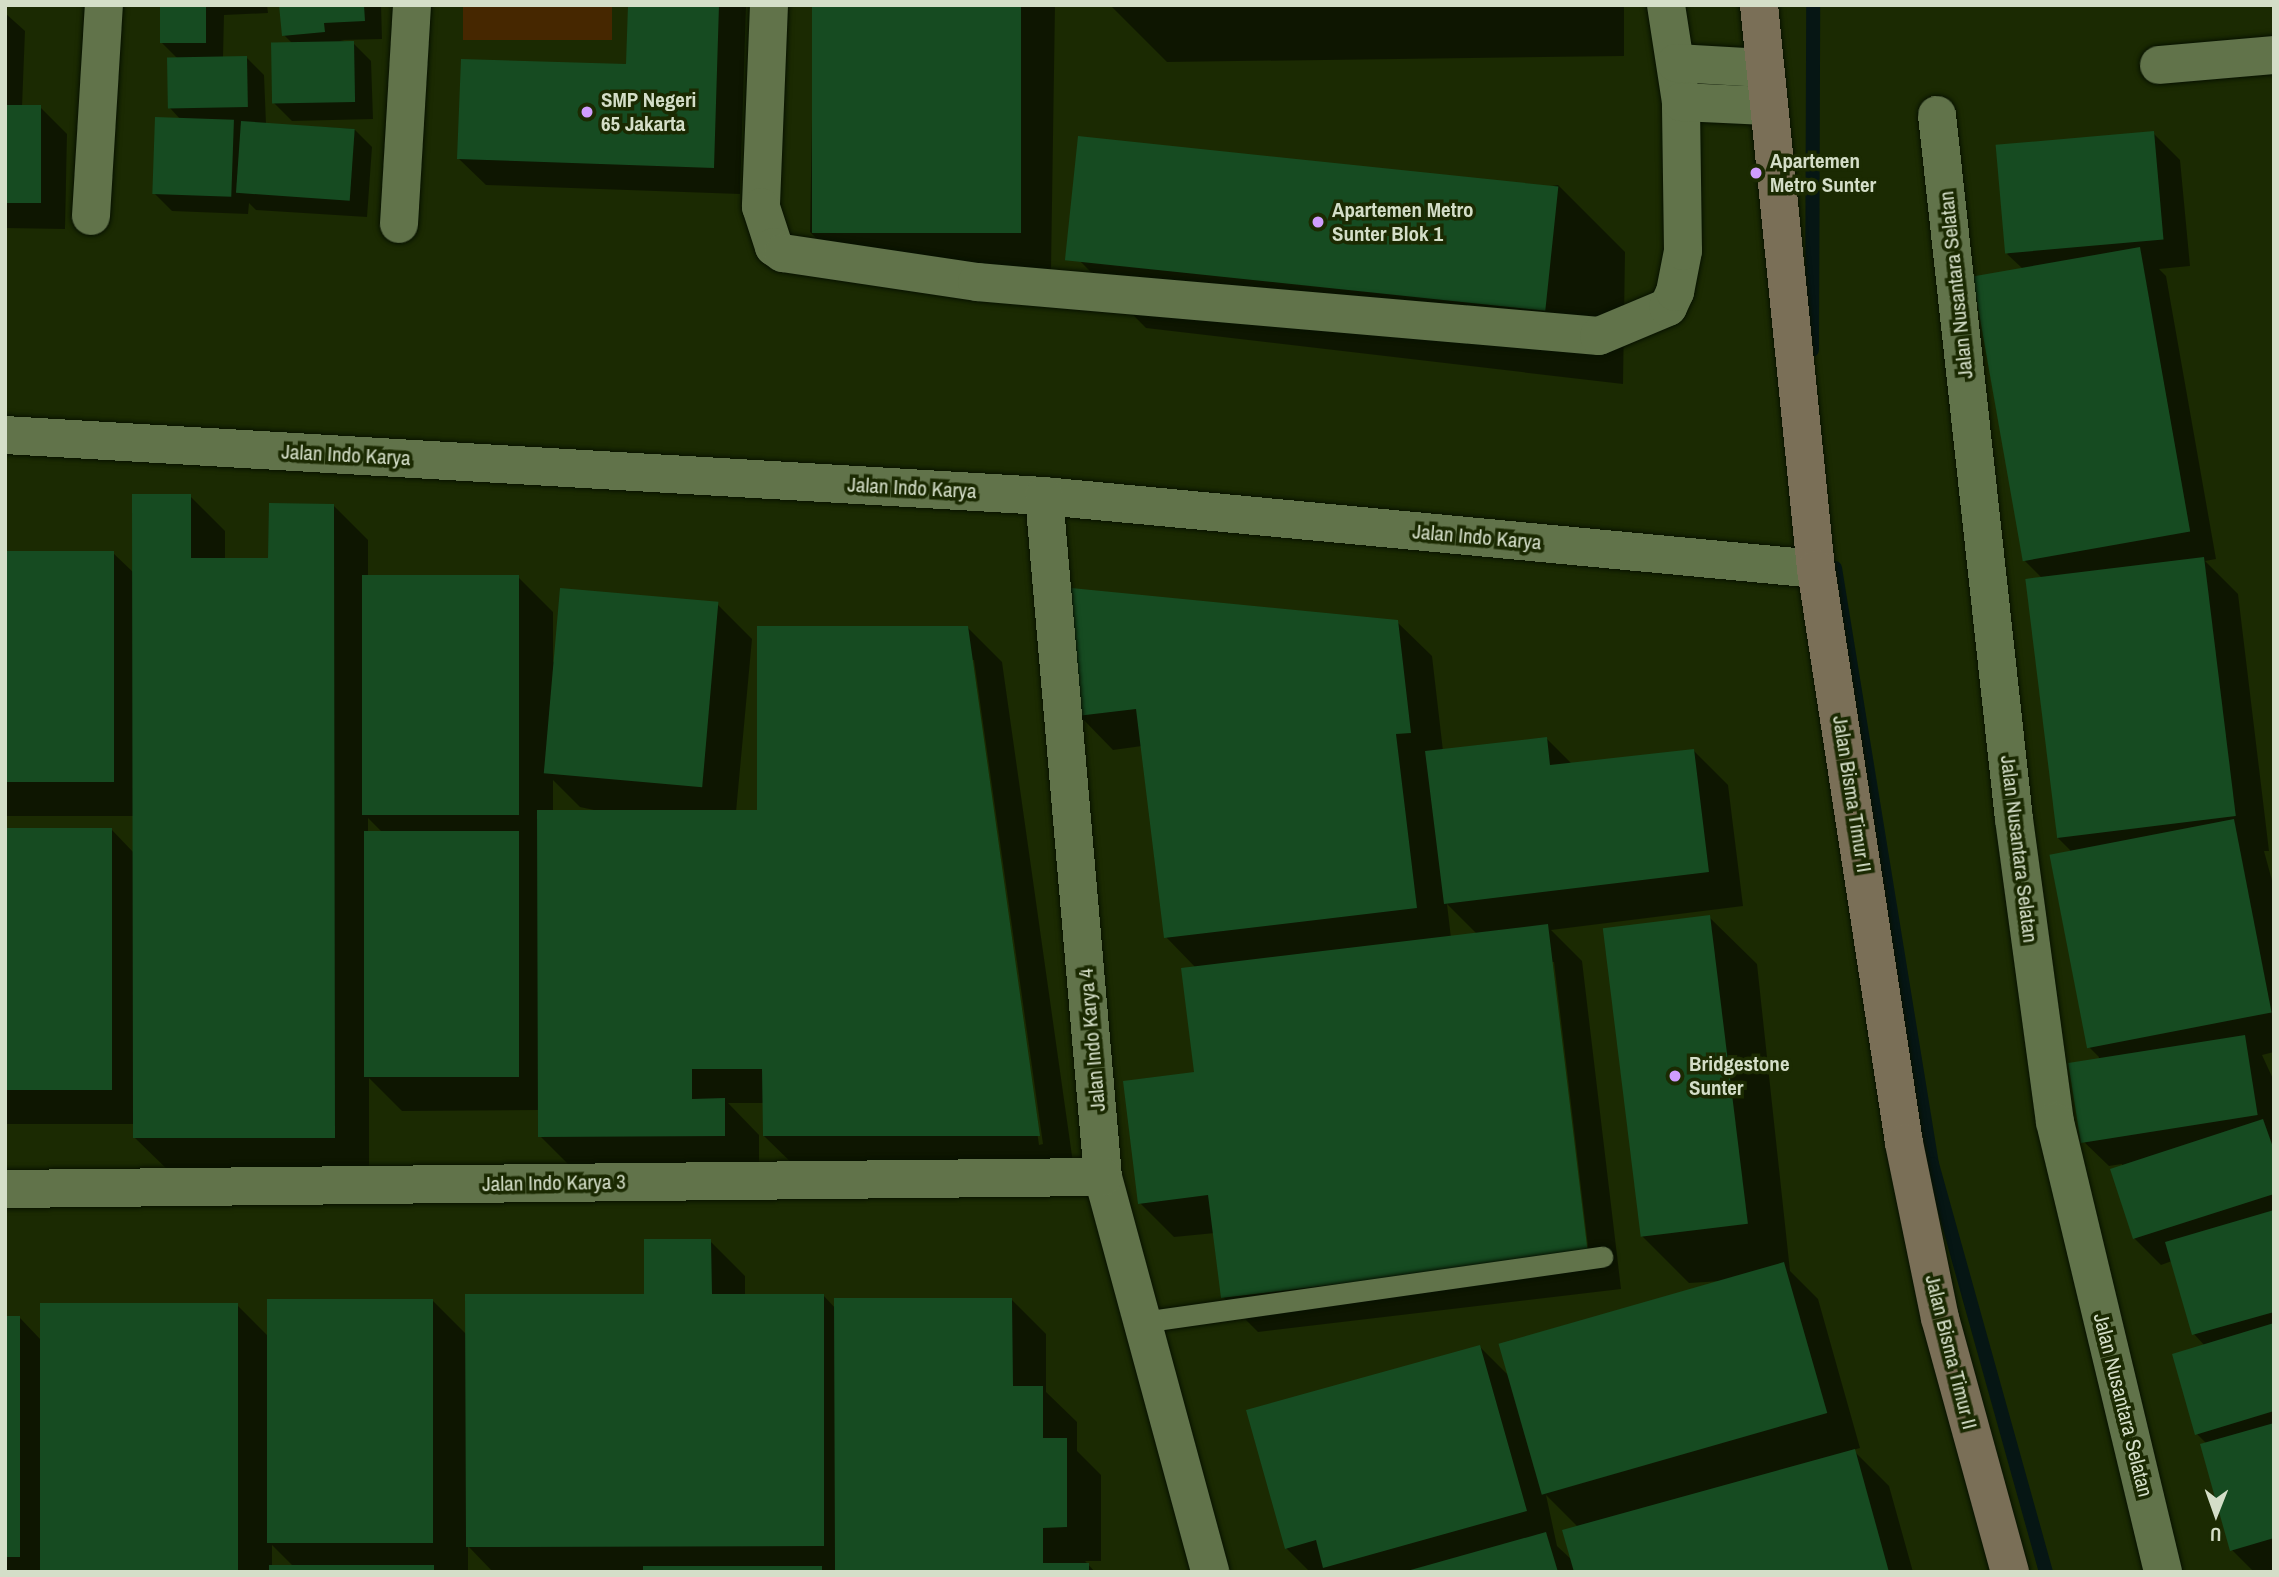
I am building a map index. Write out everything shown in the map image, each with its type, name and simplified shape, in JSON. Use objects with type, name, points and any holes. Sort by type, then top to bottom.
[{"type":"street","points":[[92,216],[104,5]]},
{"type":"street","points":[[399,224],[412,5]]},
{"type":"street","points":[[769,5],[761,207],[774,247],[799,258],[976,282],[1598,336],[1668,307],[1675,292],[1683,251],[1681,102],[1666,5]]},
{"type":"street","name":"Jalan Bisma Timur II","points":[[1759,5],[1763,68],[1816,569],[1904,1143],[1940,1318],[2010,1572]]},
{"type":"street","points":[[2159,65],[2274,55]]},
{"type":"street","points":[[1676,63],[1763,68]]},
{"type":"street","points":[[1681,102],[1767,106]]},
{"type":"street","name":"Jalan Nusantara Selatan","points":[[1937,115],[2014,819],[2055,1122],[2163,1572]]},
{"type":"street","name":"Jalan Indo Karya","points":[[5,435],[1044,496],[1816,569]]},
{"type":"street","name":"Jalan Indo Karya 4","points":[[1044,496],[1103,1177],[1210,1572]]},
{"type":"street","name":"Jalan Indo Karya 3","points":[[5,1189],[1103,1177]]},
{"type":"lane","points":[[1143,1322],[1602,1257]]},
{"type":"shaded area","points":[[463,5],[612,5],[612,40],[463,40]]},
{"type":"building","points":[[160,5],[206,5],[206,43],[160,43]]},
{"type":"building","points":[[279,5],[364,5],[365,21],[324,23],[325,32],[282,36]]},
{"type":"building","name":"SMP Negeri 65 Jakarta","points":[[628,5],[719,5],[714,168],[457,159],[461,59],[626,64]]},
{"type":"building","points":[[812,5],[1021,5],[1021,233],[812,233]]},
{"type":"building","points":[[354,41],[355,102],[272,103],[271,42]]},
{"type":"building","points":[[247,56],[248,107],[168,108],[167,57]]},
{"type":"building","points":[[5,105],[41,105],[41,203],[5,203]]},
{"type":"building","points":[[155,117],[234,120],[231,197],[152,194]]},
{"type":"building","points":[[241,121],[355,129],[350,201],[236,193]]},
{"type":"building","points":[[2154,131],[2163,240],[2005,253],[1996,145]]},
{"type":"building","name":"Apartemen Metro Sunter Blok 1","points":[[1078,136],[1558,186],[1545,311],[1065,260]]},
{"type":"building","points":[[2140,247],[2190,532],[2023,561],[1973,277]]},
{"type":"building","points":[[132,494],[191,494],[191,558],[268,558],[269,503],[334,504],[335,1138],[133,1138]]},
{"type":"building","points":[[5,551],[114,551],[114,782],[5,782]]},
{"type":"building","points":[[2204,557],[2236,816],[2057,838],[2025,579]]},
{"type":"building","points":[[362,575],[519,575],[519,815],[362,815]]},
{"type":"building","points":[[1061,587],[1398,620],[1411,733],[1396,734],[1417,908],[1164,938],[1136,709],[1077,716]]},
{"type":"building","points":[[560,588],[718,602],[702,787],[544,773]]},
{"type":"building","points":[[757,626],[968,626],[1040,1136],[763,1136],[762,1069],[692,1069],[692,1099],[725,1098],[725,1136],[538,1137],[537,810],[757,810]]},
{"type":"building","points":[[1547,737],[1550,765],[1694,749],[1709,872],[1444,904],[1425,751]]},
{"type":"building","points":[[2234,819],[2272,1012],[2087,1048],[2049,855]]},
{"type":"building","points":[[5,828],[112,828],[112,1090],[5,1090]]},
{"type":"building","points":[[364,831],[519,831],[519,1077],[364,1077]]},
{"type":"building","name":"Bridgestone Sunter","points":[[1710,915],[1748,1224],[1641,1237],[1603,928]]},
{"type":"building","points":[[1548,924],[1588,1254],[1221,1298],[1208,1195],[1138,1204],[1123,1081],[1194,1072],[1181,968]]},
{"type":"building","points":[[2245,1035],[2258,1115],[2081,1143],[2068,1063]]},
{"type":"building","points":[[2263,1119],[2274,1150],[2274,1194],[2133,1239],[2110,1169]]},
{"type":"building","points":[[2274,1210],[2274,1312],[2192,1335],[2165,1242]]},
{"type":"building","points":[[644,1239],[711,1239],[712,1294],[824,1294],[824,1546],[466,1547],[465,1294],[644,1294]]},
{"type":"building","points":[[1784,1262],[1827,1413],[1542,1495],[1499,1344]]},
{"type":"building","points":[[834,1298],[1012,1298],[1013,1386],[1043,1386],[1043,1438],[1067,1438],[1067,1527],[1043,1528],[1043,1563],[1089,1563],[1089,1572],[835,1572]]},
{"type":"building","points":[[267,1299],[433,1299],[433,1543],[267,1543]]},
{"type":"building","points":[[40,1303],[238,1303],[238,1572],[40,1572]]},
{"type":"building","points":[[5,1316],[20,1316],[20,1557],[5,1557]]},
{"type":"building","points":[[2274,1323],[2274,1411],[2195,1435],[2172,1354]]},
{"type":"building","points":[[1480,1345],[1527,1511],[1323,1568],[1316,1540],[1285,1549],[1246,1410]]},
{"type":"building","points":[[2274,1423],[2274,1538],[2230,1551],[2200,1444]]},
{"type":"building","points":[[1855,1449],[1889,1572],[1574,1572],[1562,1530]]},
{"type":"building","points":[[1546,1532],[1558,1572],[1407,1572],[1407,1571]]},
{"type":"building","points":[[269,1565],[434,1565],[434,1572],[269,1572]]},
{"type":"building","points":[[643,1566],[822,1566],[822,1572],[643,1572]]},
{"type":"waterway","points":[[1812,350],[1813,5]]},
{"type":"waterway","points":[[1835,568],[1932,1164],[2046,1572]]},
{"type":"place","name":"SMP Negeri 65 Jakarta","points":[[587,112]]},
{"type":"place","name":"Apartemen Metro Sunter","points":[[1756,173]]},
{"type":"place","name":"Apartemen Metro Sunter Blok 1","points":[[1318,222]]},
{"type":"place","name":"Bridgestone Sunter","points":[[1675,1076]]}]
